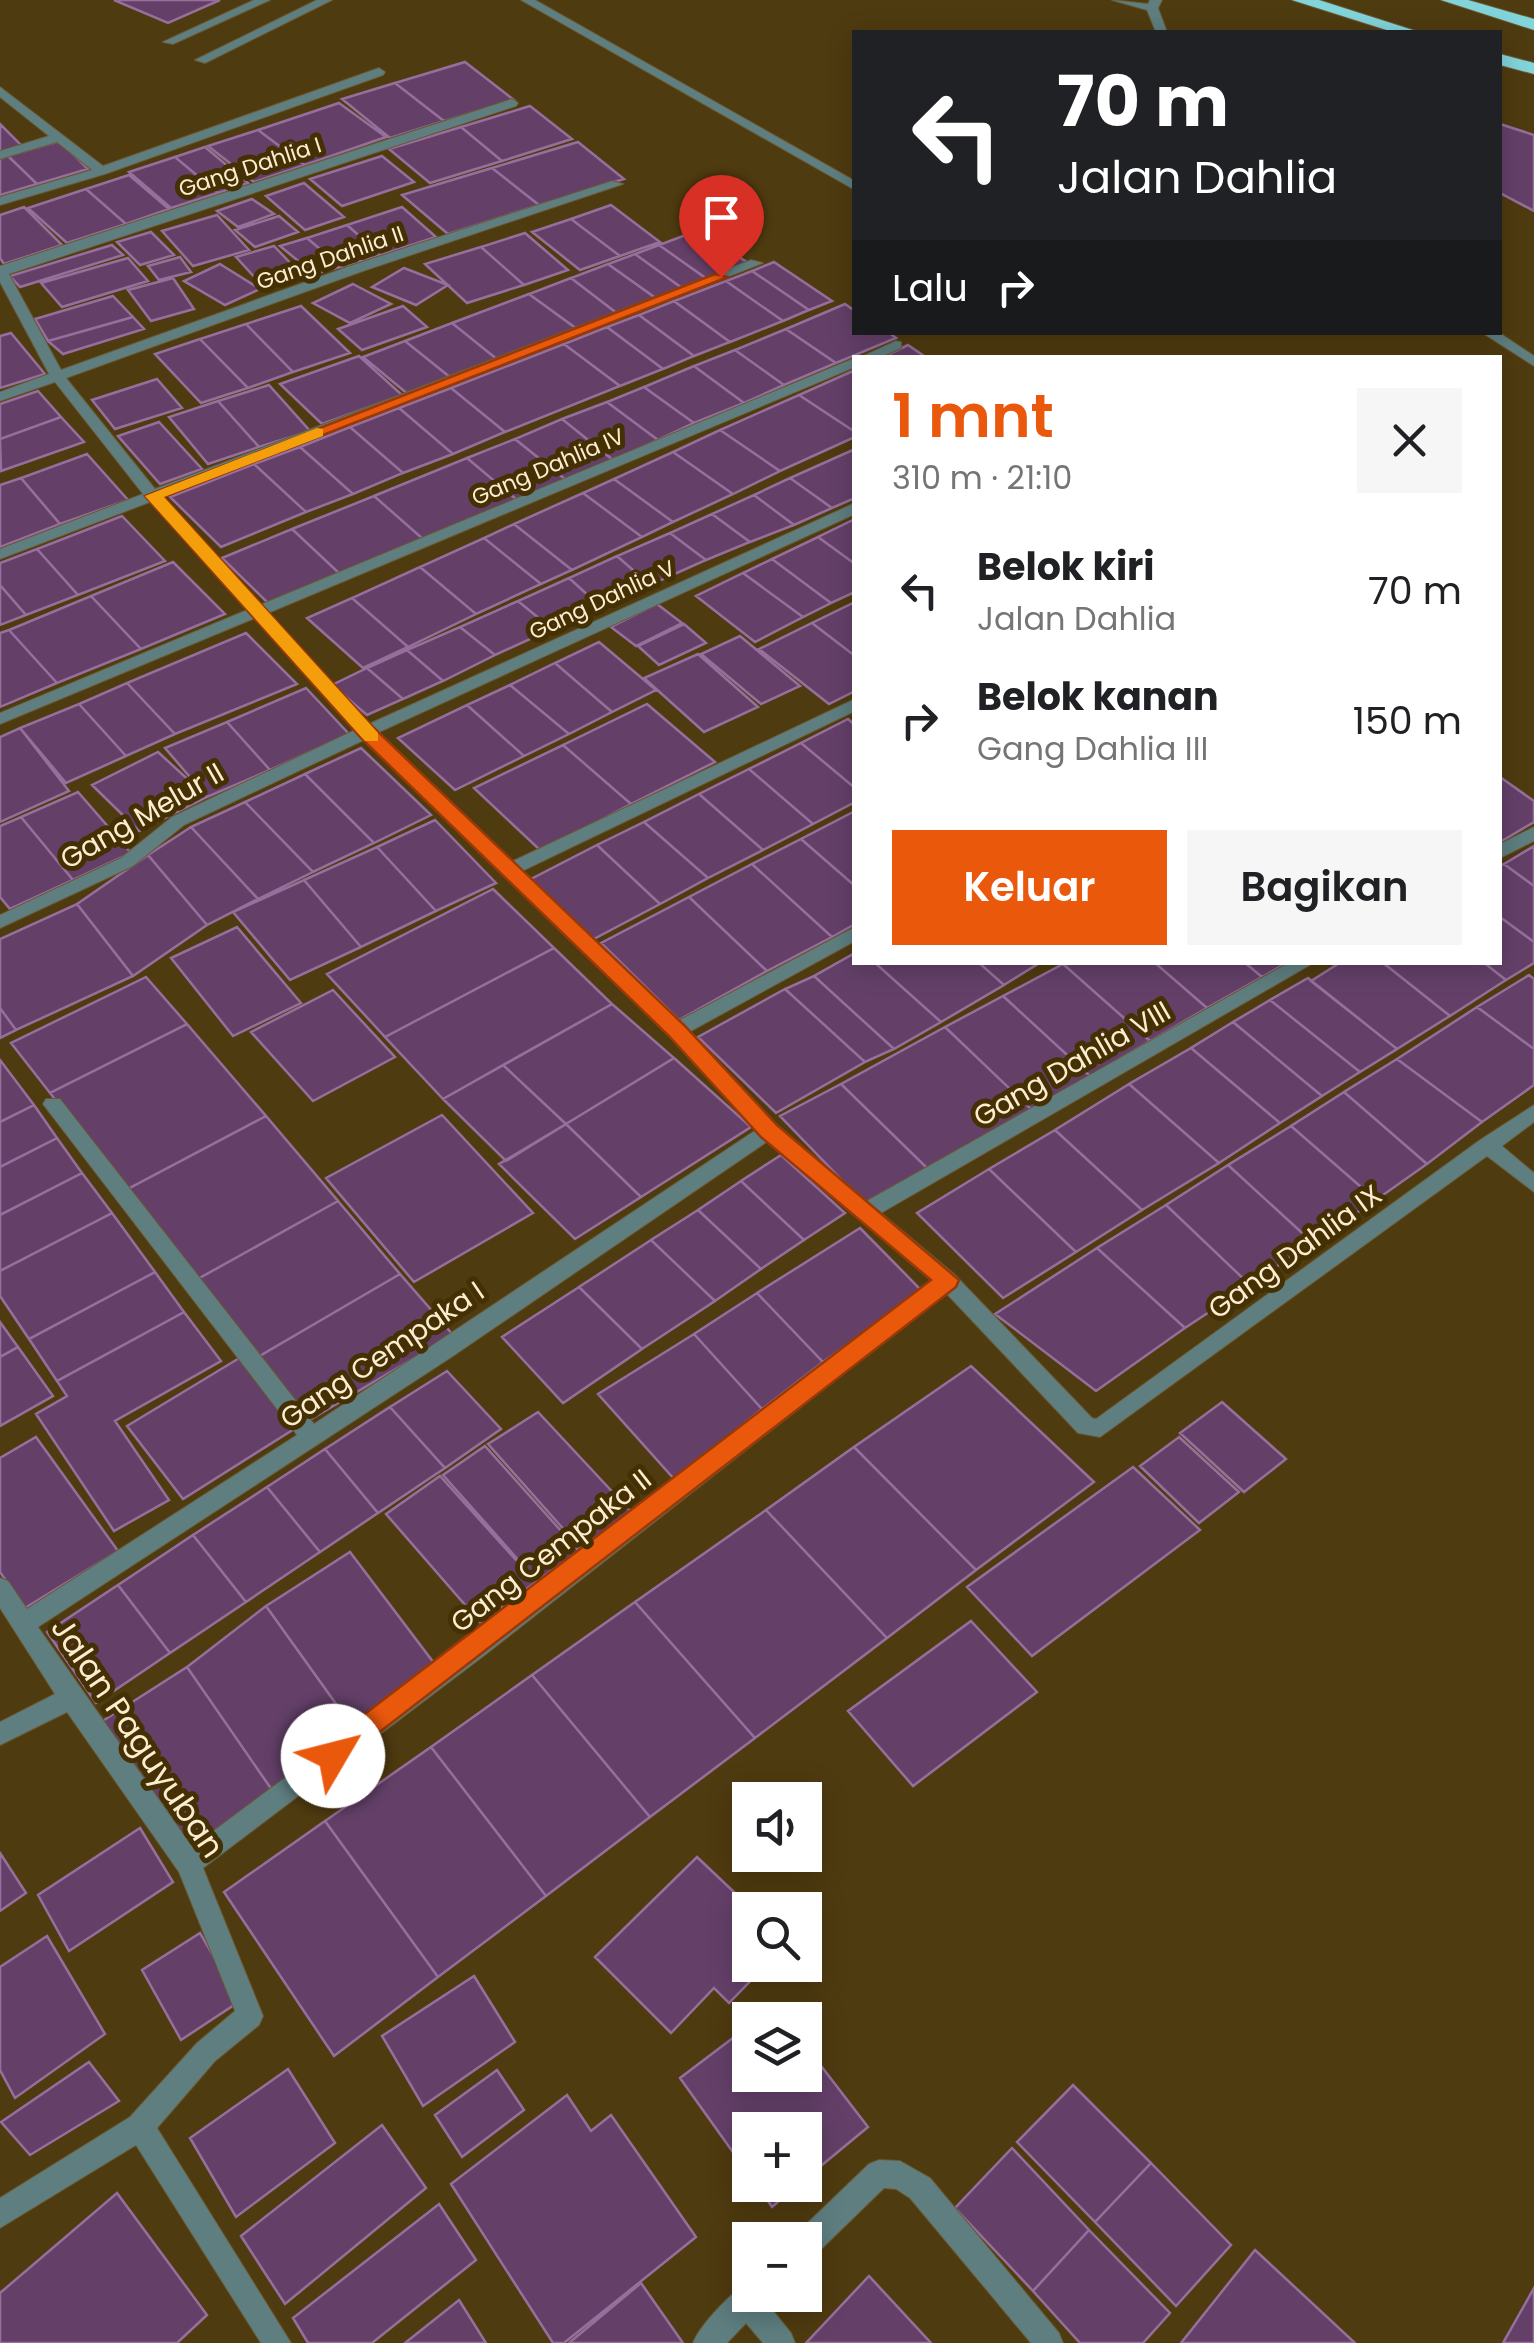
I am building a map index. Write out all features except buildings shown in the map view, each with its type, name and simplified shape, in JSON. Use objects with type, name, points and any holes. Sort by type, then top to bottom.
[{"type":"highway","points":[[1301,0],[1403,30]]},
{"type":"highway","points":[[1450,0],[1534,26]]},
{"type":"highway","points":[[1502,60],[1534,69]]},
{"type":"street","points":[[169,42],[264,0]]},
{"type":"street","points":[[201,60],[326,0]]},
{"type":"street","points":[[527,0],[852,184]]},
{"type":"street","points":[[1118,0],[1154,4],[1160,30]]},
{"type":"street","points":[[0,202],[101,171],[379,72]]},
{"type":"street","points":[[0,90],[101,171]]},
{"type":"street","name":"Gang Dahlia I","points":[[1,272],[512,103]]},
{"type":"street","points":[[0,154],[60,137]]},
{"type":"street","name":"Gang Dahlia II","points":[[0,397],[358,268],[617,184]]},
{"type":"street","points":[[0,554],[756,263]]},
{"type":"street","points":[[1,272],[58,377],[153,496],[367,733],[676,1030],[769,1131],[948,1280]]},
{"type":"street","points":[[1493,335],[1534,362]]},
{"type":"street","points":[[873,355],[896,345]]},
{"type":"street","name":"Gang Dahlia IV","points":[[0,719],[852,363]]},
{"type":"street","name":"Gang Dahlia V","points":[[367,733],[852,509]]},
{"type":"street","points":[[509,870],[852,705]]},
{"type":"street","name":"Gang Melur II","points":[[0,922],[127,862],[178,821],[367,733]]},
{"type":"street","points":[[1502,851],[1534,833]]},
{"type":"street","points":[[676,1030],[852,935]]},
{"type":"street","name":"Gang Dahlia VIII","points":[[865,1212],[1301,965]]},
{"type":"street","points":[[53,1104],[312,1438]]},
{"type":"street","name":"Gang Dahlia IX","points":[[948,1280],[1086,1427],[1100,1428],[1534,1112]]},
{"type":"street","name":"Gang Cempaka I","points":[[24,1624],[312,1438],[769,1131]]},
{"type":"street","points":[[1487,1144],[1534,1184]]},
{"type":"street","name":"Gang Cempaka II","points":[[189,1864],[478,1647],[948,1280]]},
{"type":"street","name":"Jalan Paguyuban","points":[[0,1588],[71,1698],[189,1864],[250,2016],[206,2052],[140,2126],[0,2214]]},
{"type":"street","points":[[0,1734],[71,1698]]},
{"type":"street","points":[[140,2126],[277,2343]]},
{"type":"street","points":[[822,2229],[879,2174],[900,2175],[920,2188],[1050,2343]]},
{"type":"street","points":[[707,2343],[737,2312]]},
{"type":"street","points":[[760,2312],[781,2343]]},
{"type":"slow traffic","points":[[317,433],[153,496],[371,737]]},
{"type":"route","points":[[333,1756],[948,1280],[769,1131],[676,1030],[367,733],[153,496],[721,277]]}]
